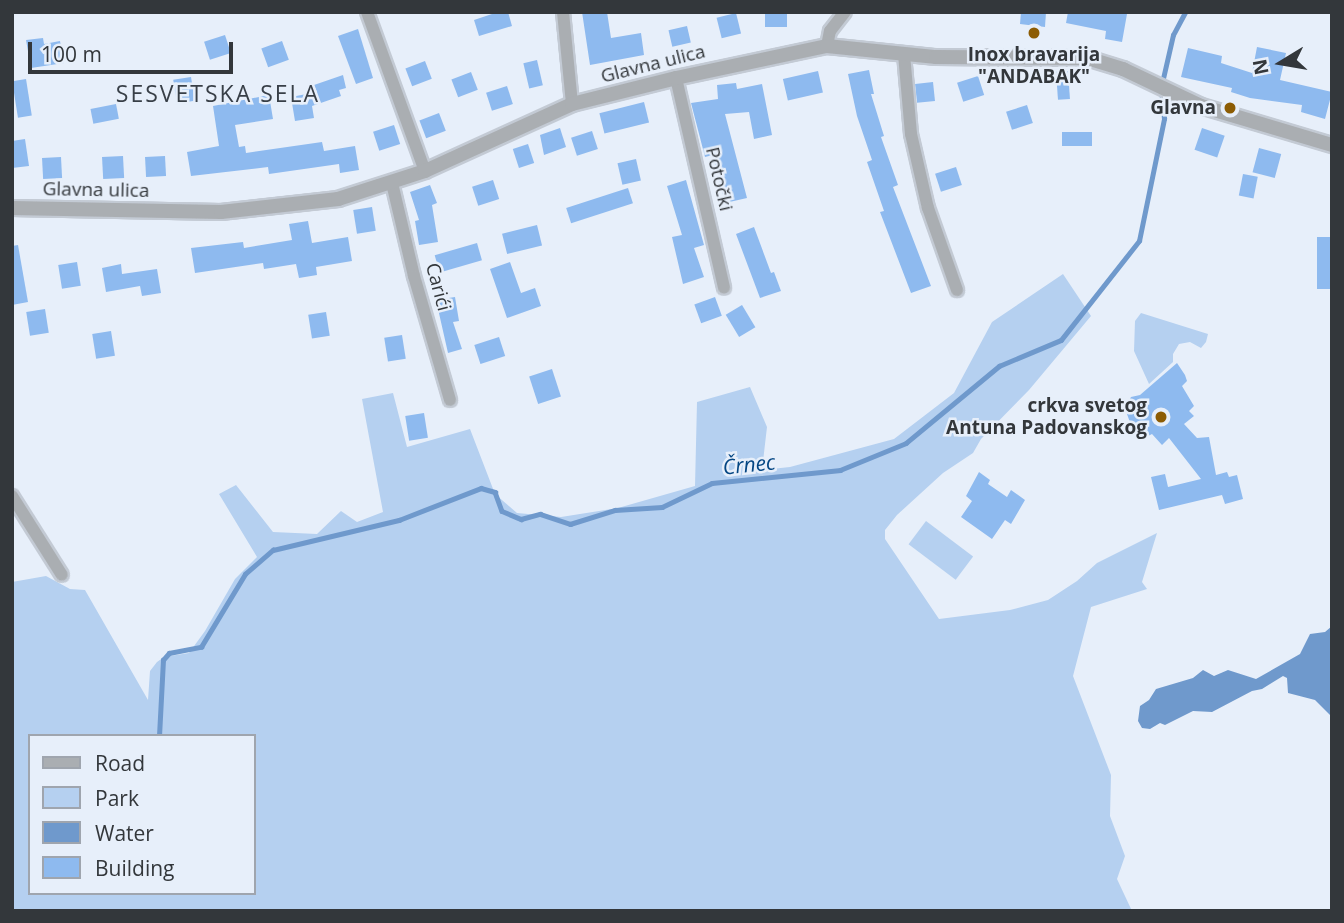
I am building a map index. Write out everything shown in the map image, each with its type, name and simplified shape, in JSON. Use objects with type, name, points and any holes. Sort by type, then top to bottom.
[{"type":"street","points":[[367,12],[425,170]]},
{"type":"street","points":[[563,12],[572,104]]},
{"type":"street","points":[[827,46],[830,31],[845,12]]},
{"type":"street","name":"Glavna ulica","points":[[12,208],[259,211],[338,199],[392,184],[572,104],[676,78],[827,46],[904,54],[1087,58],[1123,69],[1168,92],[1233,117],[1332,145]]},
{"type":"street","points":[[904,54],[905,91],[925,196],[957,290]]},
{"type":"street","name":"Potočki","points":[[676,78],[724,288]]},
{"type":"street","name":"Carići","points":[[392,184],[414,276],[450,400]]},
{"type":"street","points":[[12,496],[62,575]]},
{"type":"green space","points":[[1063,274],[1091,316],[1029,390],[981,439],[973,453],[943,473],[897,515],[885,530],[885,539],[939,619],[1010,610],[1048,600],[1077,581],[1097,563],[1157,533],[1142,582],[1147,589],[1091,607],[1073,676],[1111,775],[1110,816],[1125,856],[1117,879],[1132,911],[12,911],[12,582],[46,576],[70,589],[85,590],[148,700],[150,671],[164,657],[189,653],[235,579],[257,557],[219,494],[236,485],[273,532],[317,534],[341,511],[357,522],[383,512],[362,399],[393,393],[407,447],[470,429],[495,494],[517,513],[561,517],[618,508],[695,486],[697,402],[750,387],[767,427],[762,470],[790,467],[894,439],[954,393],[992,322]]},
{"type":"green space","points":[[1141,313],[1208,334],[1201,348],[1190,342],[1179,344],[1173,354],[1173,362],[1149,384],[1134,351],[1135,321]]},
{"type":"green space","points":[[926,521],[973,557],[956,580],[909,544]]},
{"type":"water","points":[[1332,626],[1332,717],[1315,700],[1288,693],[1287,678],[1283,676],[1212,712],[1193,711],[1165,725],[1160,723],[1150,729],[1142,728],[1138,721],[1140,706],[1149,700],[1156,689],[1193,678],[1203,670],[1214,676],[1228,670],[1256,679],[1300,654],[1310,634],[1325,632]]},
{"type":"building","points":[[498,12],[508,12],[512,26],[479,36],[474,20]]},
{"type":"building","points":[[582,12],[607,12],[611,38],[641,33],[644,55],[590,65]]},
{"type":"building","points":[[765,12],[787,12],[787,27],[765,27]]},
{"type":"building","points":[[1021,12],[1046,12],[1045,27],[1020,24]]},
{"type":"building","points":[[1068,12],[1127,14],[1122,42],[1105,39],[1106,31],[1066,23]]},
{"type":"building","points":[[736,13],[741,33],[722,38],[717,18]]},
{"type":"building","points":[[687,26],[691,43],[672,47],[668,30]]},
{"type":"building","points":[[358,29],[373,78],[356,84],[338,36]]},
{"type":"building","points":[[225,35],[231,53],[210,60],[204,42]]},
{"type":"building","points":[[43,38],[44,44],[60,41],[64,63],[31,68],[26,40]]},
{"type":"building","points":[[282,41],[289,60],[268,67],[261,49]]},
{"type":"building","points":[[1257,47],[1286,53],[1280,80],[1332,92],[1325,119],[1301,112],[1302,105],[1250,98],[1231,92],[1232,88],[1181,77],[1188,48],[1222,56],[1221,63],[1252,73]]},
{"type":"building","points":[[537,60],[543,85],[529,88],[523,63]]},
{"type":"building","points":[[425,61],[432,79],[412,86],[405,69]]},
{"type":"building","points":[[869,70],[874,94],[871,94],[884,136],[881,137],[898,185],[893,187],[931,286],[911,293],[880,212],[884,211],[867,162],[872,160],[857,116],[848,74]]},
{"type":"building","points":[[818,71],[823,92],[788,101],[783,79]]},
{"type":"building","points":[[1068,71],[1070,99],[1058,100],[1056,72]]},
{"type":"building","points":[[471,72],[478,90],[458,97],[451,80]]},
{"type":"building","points":[[343,75],[346,88],[339,90],[341,96],[312,106],[314,118],[295,121],[291,97],[317,92],[314,85]]},
{"type":"building","points":[[978,76],[984,95],[963,102],[957,83]]},
{"type":"building","points":[[191,77],[195,101],[177,104],[173,80]]},
{"type":"building","points":[[26,79],[32,116],[18,118],[12,81]]},
{"type":"building","points":[[933,82],[935,101],[917,103],[915,84]]},
{"type":"building","points":[[736,83],[737,89],[762,84],[772,135],[754,139],[749,112],[725,114],[747,198],[725,203],[713,155],[705,157],[691,103],[718,99],[717,85]]},
{"type":"building","points":[[507,86],[513,104],[492,111],[486,93]]},
{"type":"building","points":[[269,95],[273,119],[235,125],[239,147],[245,146],[246,153],[322,142],[324,151],[355,146],[359,170],[340,173],[339,164],[269,174],[268,167],[191,176],[187,152],[219,146],[213,106]]},
{"type":"building","points":[[644,102],[649,122],[604,134],[599,113]]},
{"type":"building","points":[[116,104],[119,119],[93,124],[90,109]]},
{"type":"building","points":[[1027,105],[1033,123],[1012,130],[1006,112]]},
{"type":"building","points":[[439,113],[446,131],[426,138],[419,121]]},
{"type":"building","points":[[394,125],[400,144],[379,151],[373,132]]},
{"type":"building","points":[[560,128],[566,147],[544,155],[540,135]]},
{"type":"building","points":[[1202,128],[1225,136],[1217,158],[1195,150]]},
{"type":"building","points":[[592,131],[598,149],[577,156],[571,138]]},
{"type":"building","points":[[1062,132],[1092,132],[1092,146],[1062,146]]},
{"type":"building","points":[[25,139],[29,166],[12,168],[12,141]]},
{"type":"building","points":[[528,144],[534,163],[519,168],[513,149]]},
{"type":"building","points":[[1259,148],[1281,154],[1275,178],[1253,172]]},
{"type":"building","points":[[123,156],[124,178],[103,179],[102,157]]},
{"type":"building","points":[[165,156],[166,176],[146,177],[145,157]]},
{"type":"building","points":[[61,157],[62,178],[43,179],[42,158]]},
{"type":"building","points":[[636,159],[641,180],[622,185],[617,163]]},
{"type":"building","points":[[956,167],[962,185],[941,192],[935,174]]},
{"type":"building","points":[[1243,174],[1258,177],[1254,198],[1239,196]]},
{"type":"building","points":[[493,180],[499,199],[478,206],[472,187]]},
{"type":"building","points":[[686,180],[704,245],[694,248],[704,277],[683,284],[672,237],[682,235],[667,186]]},
{"type":"building","points":[[430,185],[437,203],[432,205],[438,242],[419,245],[415,221],[419,220],[410,192]]},
{"type":"building","points":[[628,188],[633,203],[571,223],[566,208]]},
{"type":"building","points":[[372,207],[376,231],[357,234],[353,210]]},
{"type":"building","points":[[308,221],[312,243],[348,237],[352,261],[316,267],[317,275],[299,278],[296,264],[264,269],[263,263],[195,273],[191,248],[243,242],[244,248],[292,240],[289,224]]},
{"type":"building","points":[[537,225],[542,245],[507,254],[502,234]]},
{"type":"building","points":[[754,227],[771,273],[774,272],[781,291],[760,298],[736,234]]},
{"type":"building","points":[[1317,237],[1332,237],[1332,289],[1317,289]]},
{"type":"building","points":[[477,243],[482,260],[440,272],[435,255]]},
{"type":"building","points":[[18,245],[28,302],[12,305],[12,246]]},
{"type":"building","points":[[77,262],[81,286],[62,289],[58,265]]},
{"type":"building","points":[[510,262],[521,293],[535,288],[541,306],[507,318],[490,269]]},
{"type":"building","points":[[121,264],[122,274],[157,269],[161,293],[142,296],[140,286],[106,292],[102,268]]},
{"type":"building","points":[[455,297],[459,321],[453,322],[462,349],[448,353],[436,300]]},
{"type":"building","points":[[715,297],[722,316],[701,323],[694,305]]},
{"type":"building","points":[[742,305],[755,327],[739,337],[726,315]]},
{"type":"building","points":[[45,309],[49,333],[30,336],[26,312]]},
{"type":"building","points":[[326,312],[330,336],[312,339],[308,315]]},
{"type":"building","points":[[111,331],[115,356],[96,359],[92,334]]},
{"type":"building","points":[[402,335],[406,359],[388,362],[384,338]]},
{"type":"building","points":[[499,337],[505,356],[480,364],[474,345]]},
{"type":"building","name":"crkva svetog Antuna Padovanskog","points":[[1177,363],[1187,381],[1182,386],[1194,406],[1189,411],[1194,416],[1184,424],[1197,438],[1209,437],[1216,475],[1227,472],[1229,477],[1237,475],[1243,499],[1225,504],[1222,495],[1159,510],[1151,477],[1165,474],[1168,487],[1201,479],[1169,438],[1162,445],[1152,434],[1146,437],[1142,432],[1133,431],[1127,414],[1127,404],[1131,397],[1140,395]]},
{"type":"building","points":[[552,369],[561,397],[538,404],[529,376]]},
{"type":"building","points":[[424,413],[428,438],[409,441],[405,416]]},
{"type":"building","points":[[979,472],[990,480],[988,484],[1007,497],[1011,490],[1025,500],[1011,524],[1005,520],[992,539],[961,517],[972,501],[966,496]]},
{"type":"waterway","name":"Črnec","points":[[1162,83],[1173,35],[1185,12]]},
{"type":"waterway","name":"Črnec","points":[[159,734],[163,660],[169,653],[201,647],[245,574],[273,550],[399,520],[481,488],[495,492],[502,511],[521,519],[540,514],[570,524],[615,510],[662,507],[712,483],[840,470],[906,443],[999,366],[1061,340],[1139,241],[1164,119],[1161,92]]},
{"type":"place","name":"Inox bravarija \"ANDABAK\"","points":[[1034,33]]},
{"type":"place","name":"Glavna","points":[[1230,108]]},
{"type":"place","name":"crkva svetog Antuna Padovanskog","points":[[1161,417]]},
{"type":"district","name":"SESVETSKA SELA","points":[[218,93]]}]
